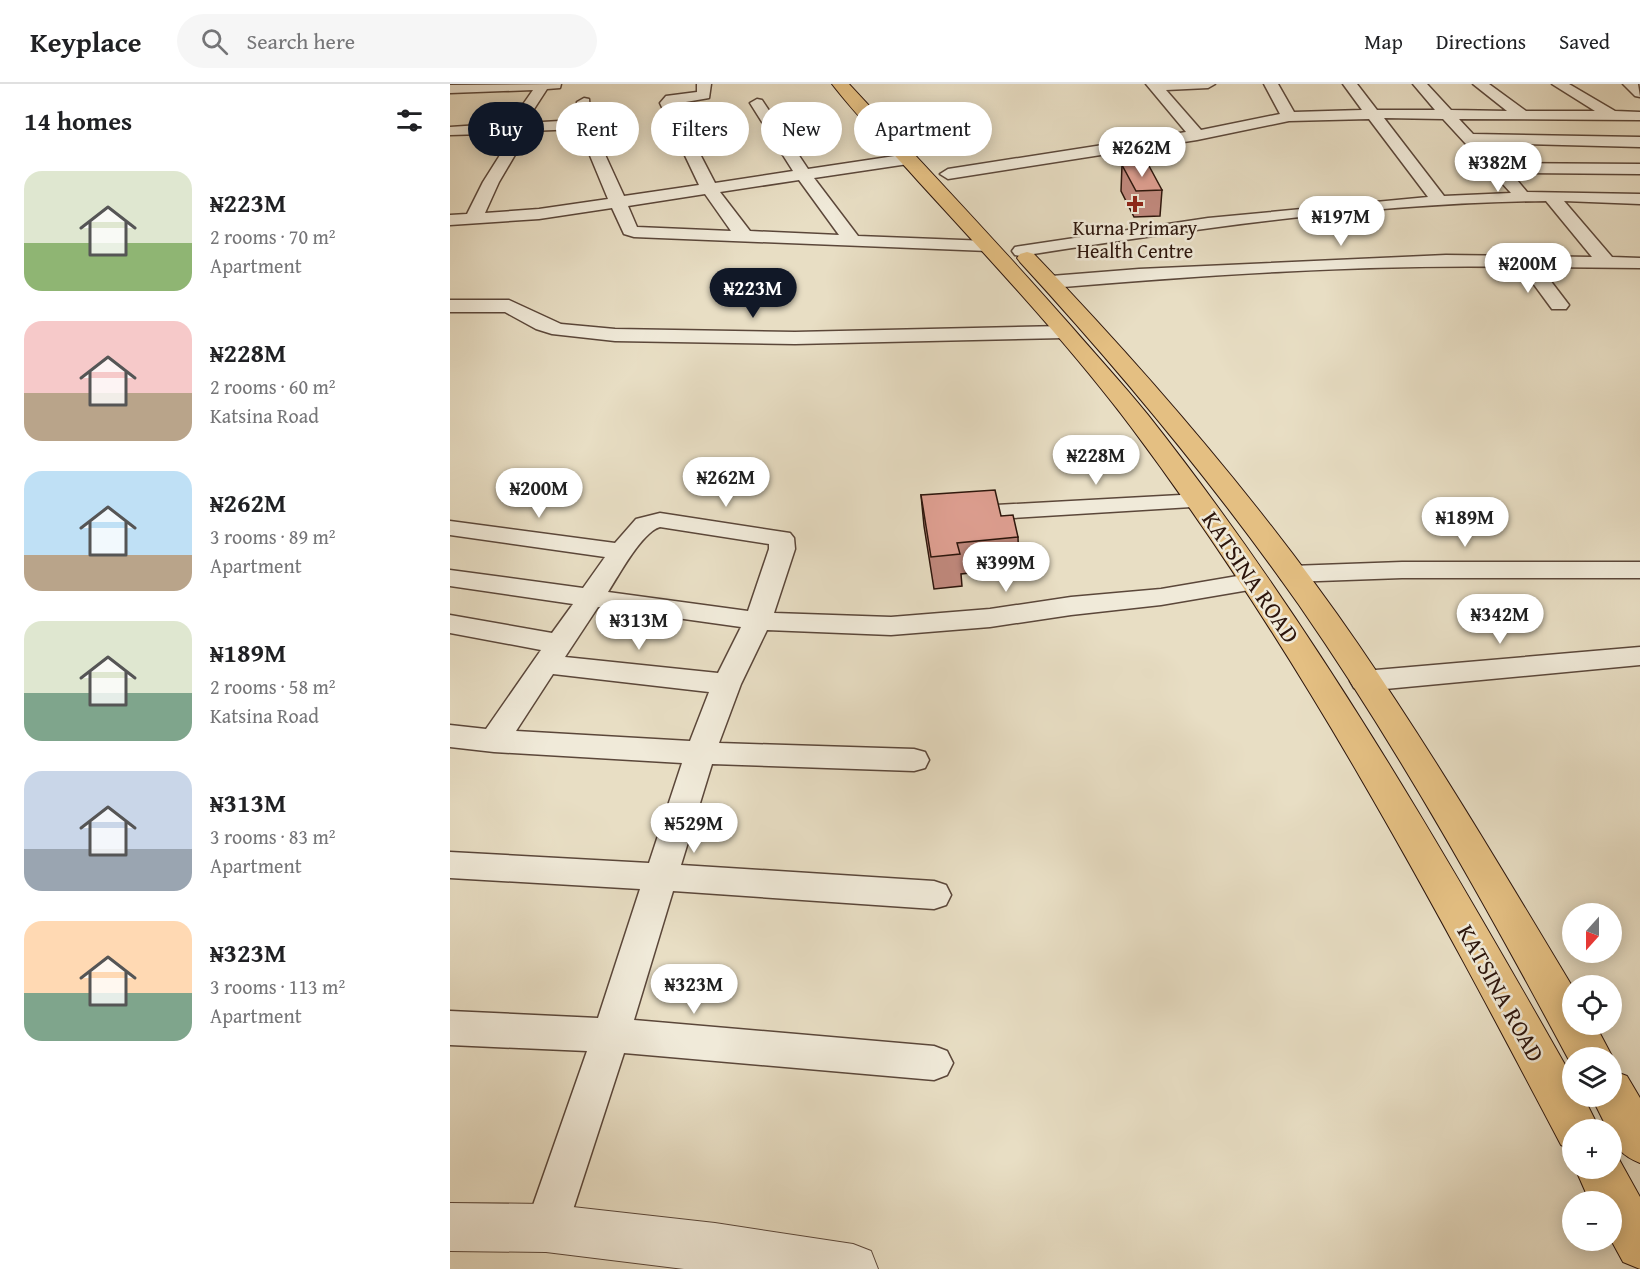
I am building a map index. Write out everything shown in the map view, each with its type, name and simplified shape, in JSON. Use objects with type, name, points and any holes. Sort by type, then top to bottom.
[{"type":"highway","name":"KATSINA ROAD","points":[[840,84],[1064,332],[1139,420],[1200,501],[1307,660],[1392,799],[1571,1119]]},
{"type":"highway","name":"KATSINA ROAD","points":[[862,84],[1103,337],[1221,479],[1347,653],[1431,787],[1562,1007]]},
{"type":"highway","points":[[1620,1107],[1640,1141]]},
{"type":"highway","points":[[1604,1179],[1640,1245]]},
{"type":"street","points":[[450,89],[563,84]]},
{"type":"street","points":[[704,84],[704,94],[671,99],[667,103],[709,188],[745,237]]},
{"type":"street","points":[[1155,85],[1206,84]]},
{"type":"street","points":[[1271,84],[1289,117]]},
{"type":"street","points":[[1350,84],[1440,202]]},
{"type":"street","points":[[1420,84],[1444,114],[1500,168],[1523,197]]},
{"type":"street","points":[[1480,84],[1521,115]]},
{"type":"street","points":[[1559,84],[1640,132]]},
{"type":"street","points":[[1630,84],[1640,93]]},
{"type":"street","points":[[531,102],[543,85]]},
{"type":"street","points":[[1155,85],[1197,135]]},
{"type":"street","points":[[757,103],[803,174],[853,241]]},
{"type":"street","points":[[948,174],[1197,135],[1289,117],[1372,114],[1640,116]]},
{"type":"street","points":[[450,130],[468,129]]},
{"type":"street","points":[[1469,138],[1640,142]]},
{"type":"street","points":[[472,219],[507,156]]},
{"type":"street","points":[[598,156],[630,230],[634,232],[988,246]]},
{"type":"street","points":[[450,220],[538,214],[908,159]]},
{"type":"street","points":[[1500,168],[1640,169]]},
{"type":"street","points":[[1021,251],[1124,234],[1440,202],[1523,197],[1640,199]]},
{"type":"street","points":[[1551,197],[1608,264]]},
{"type":"street","points":[[1051,282],[1139,275],[1434,261],[1526,261],[1637,267]]},
{"type":"street","points":[[1526,261],[1559,305]]},
{"type":"street","points":[[450,306],[509,306],[543,325],[559,330],[615,335],[795,338],[1064,332]]},
{"type":"street","points":[[996,512],[1200,501]]},
{"type":"street","points":[[494,741],[621,552],[645,524],[660,520],[781,538],[782,549],[758,621],[728,684],[700,753],[611,1035],[546,1228]]},
{"type":"street","points":[[450,528],[621,552]]},
{"type":"street","points":[[1291,574],[1402,570],[1640,570]]},
{"type":"street","points":[[450,578],[758,621],[891,626],[990,618],[1161,597],[1255,581]]},
{"type":"street","points":[[450,624],[553,654],[728,684]]},
{"type":"street","points":[[1364,681],[1640,656]]},
{"type":"street","points":[[450,736],[494,741],[700,753],[914,760]]},
{"type":"street","points":[[450,866],[801,885],[934,895]]},
{"type":"street","points":[[450,1028],[611,1035],[934,1063]]},
{"type":"street","points":[[450,1227],[546,1228],[714,1259],[853,1269]]},
{"type":"building","points":[[1148,164],[1162,190],[1136,191],[1122,165]]},
{"type":"building","points":[[995,490],[1001,516],[1013,515],[1018,537],[957,543],[960,554],[931,557],[921,495]]},
{"type":"place","name":"Kurna Primary Health Centre","points":[[1135,204]]}]
